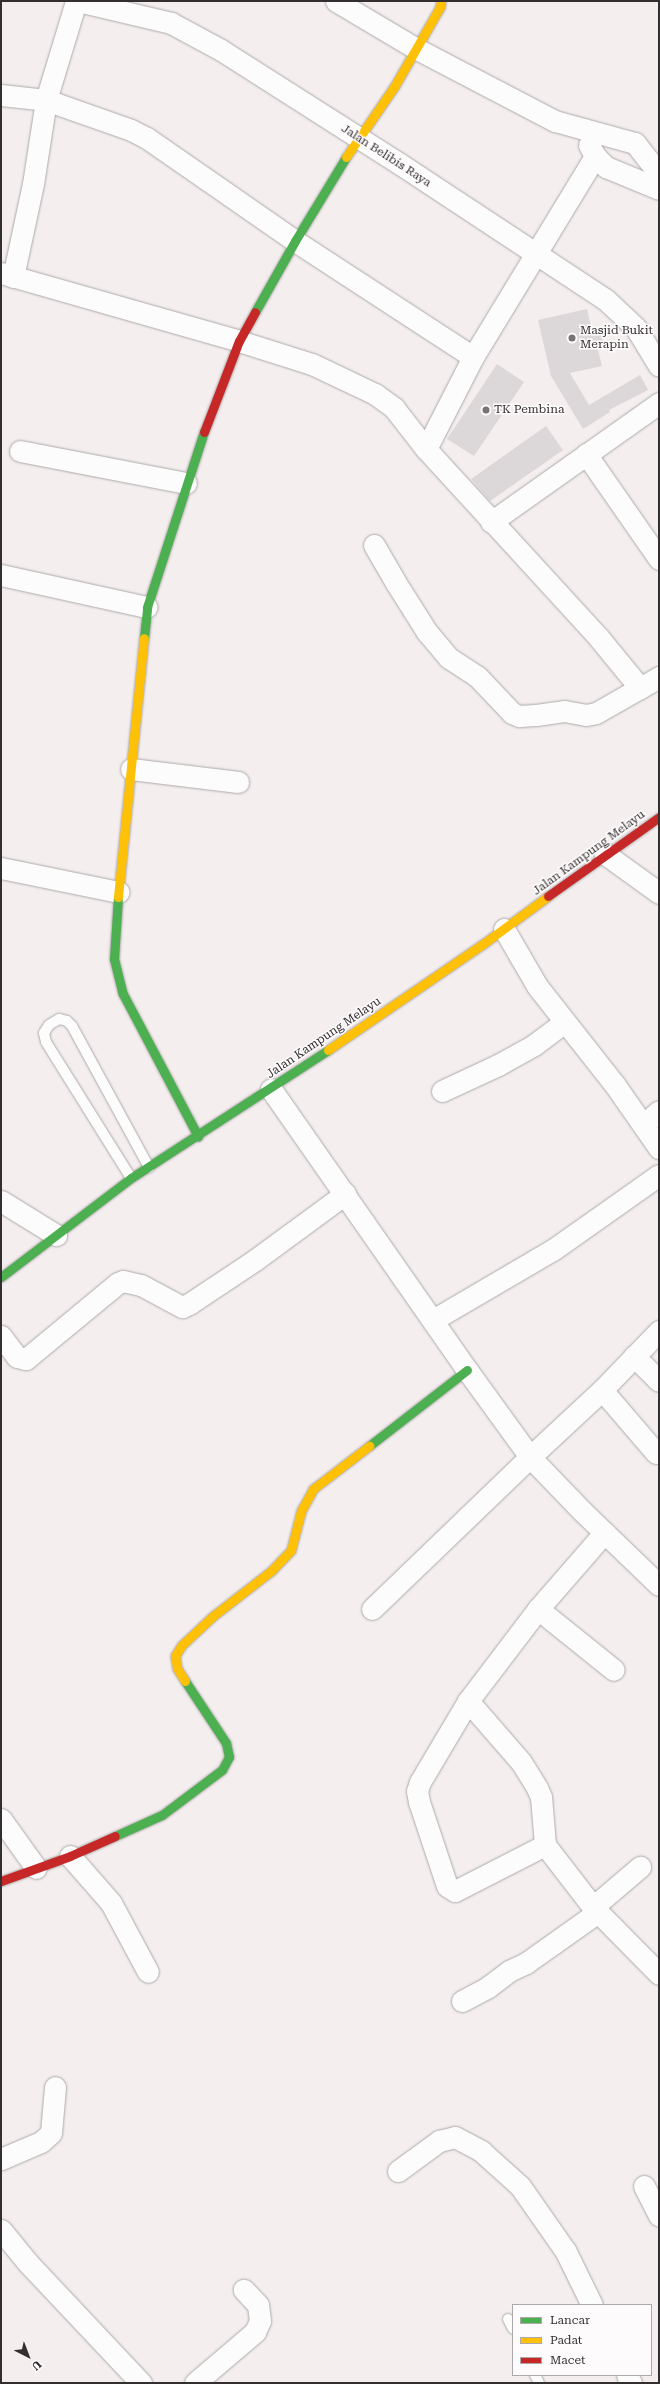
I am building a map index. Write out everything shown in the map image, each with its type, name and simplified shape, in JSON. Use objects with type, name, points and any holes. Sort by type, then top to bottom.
[{"type":"street","points":[[77,1],[46,100],[33,184],[7,275],[239,341],[312,364],[375,394],[394,408],[426,449],[491,522],[556,591],[640,688]]},
{"type":"street","name":"Jalan Belibis Raya","points":[[77,1],[171,23],[221,50],[605,300],[636,328],[659,366]]},
{"type":"street","points":[[336,1],[417,49],[555,121],[635,143],[659,174]]},
{"type":"street","points":[[198,1136],[123,994],[114,959],[114,932],[147,607],[207,421],[239,341],[295,241],[358,138],[394,87],[417,49],[440,7],[441,1]]},
{"type":"street","points":[[1,95],[46,100],[132,130],[147,138],[295,241],[473,357]]},
{"type":"street","points":[[580,128],[595,156],[606,167],[659,189]]},
{"type":"street","points":[[426,449],[473,357],[534,254],[595,156]]},
{"type":"street","points":[[491,522],[659,402]]},
{"type":"street","points":[[20,451],[186,483]]},
{"type":"street","points":[[586,454],[659,559]]},
{"type":"street","points":[[374,545],[427,632],[449,658],[477,676],[512,713],[519,716],[536,715],[564,710],[586,715],[596,713],[659,677]]},
{"type":"street","points":[[1,575],[147,607]]},
{"type":"street","points":[[131,769],[238,782]]},
{"type":"street","name":"Jalan Kampung Melayu","points":[[1,1277],[131,1178],[270,1089],[504,929],[605,854],[659,818]]},
{"type":"street","points":[[605,854],[659,893]]},
{"type":"street","points":[[1,868],[119,892]]},
{"type":"street","points":[[504,929],[538,986],[564,1022],[615,1085],[659,1148]]},
{"type":"street","points":[[442,1091],[498,1065],[534,1045],[564,1022]]},
{"type":"street","points":[[270,1089],[467,1370],[530,1457],[604,1533],[659,1585]]},
{"type":"street","points":[[643,1125],[659,1111]]},
{"type":"street","points":[[433,1320],[554,1249],[659,1174]]},
{"type":"street","points":[[1,1336],[17,1357],[26,1359],[118,1283],[124,1281],[140,1285],[182,1307],[189,1304],[255,1260],[345,1194]]},
{"type":"street","points":[[1,1201],[56,1235]]},
{"type":"street","points":[[372,1609],[602,1390],[659,1331]]},
{"type":"street","points":[[634,1356],[659,1381]]},
{"type":"street","points":[[1,1881],[70,1856],[162,1815],[222,1770],[230,1757],[226,1743],[177,1668],[175,1656],[182,1645],[213,1616],[270,1571],[291,1550],[301,1511],[313,1489],[467,1370]]},
{"type":"street","points":[[602,1390],[656,1453]]},
{"type":"street","points":[[545,1845],[455,1891],[447,1886],[419,1802],[417,1791],[420,1782],[468,1701],[538,1609],[604,1533]]},
{"type":"street","points":[[538,1609],[614,1670]]},
{"type":"street","points":[[468,1701],[521,1762],[537,1788],[541,1797],[545,1845],[596,1909],[659,1974]]},
{"type":"street","points":[[1,1819],[36,1868]]},
{"type":"street","points":[[70,1856],[111,1903],[148,1972]]},
{"type":"street","points":[[462,2001],[488,1987],[509,1971],[526,1963],[596,1909],[640,1867]]},
{"type":"street","points":[[1,2159],[42,2142],[51,2133],[55,2087]]},
{"type":"street","points":[[398,2171],[438,2141],[455,2137],[481,2150],[520,2186],[566,2252],[592,2304]]},
{"type":"street","points":[[644,2186],[659,2215]]},
{"type":"street","points":[[1,2230],[28,2263],[141,2383]]},
{"type":"street","points":[[195,2383],[255,2332],[260,2321],[258,2305],[244,2290]]},
{"type":"lane","points":[[131,1178],[46,1042],[44,1033],[49,1025],[59,1019],[67,1021],[72,1026],[149,1166]]},
{"type":"lane","points":[[508,2319],[512,2327]]},
{"type":"building","name":"Masjid Bukit Merapin","points":[[587,309],[592,331],[600,329],[604,345],[597,346],[602,366],[570,373],[589,405],[640,375],[648,390],[609,410],[610,412],[583,429],[551,376],[538,320]]},
{"type":"building","name":"TK Pembina","points":[[497,364],[524,382],[474,456],[447,439]]},
{"type":"building","name":"TK Pembina","points":[[546,426],[563,450],[490,501],[471,479]]},
{"type":"traffic: fast","points":[[255,312],[295,241],[346,157]]},
{"type":"traffic: fast","points":[[144,638],[147,607],[204,432]]},
{"type":"traffic: fast","points":[[118,897],[114,959],[123,994],[198,1136]]},
{"type":"traffic: fast","points":[[1,1277],[131,1178],[328,1050]]},
{"type":"traffic: fast","points":[[369,1446],[467,1370]]},
{"type":"traffic: fast","points":[[115,1836],[162,1815],[222,1770],[229,1757],[226,1743],[185,1681]]},
{"type":"traffic: slow","points":[[346,157],[394,87],[440,7],[441,1]]},
{"type":"traffic: slow","points":[[118,897],[144,638]]},
{"type":"traffic: slow","points":[[328,1050],[483,944],[548,896]]},
{"type":"traffic: slow","points":[[185,1681],[177,1668],[175,1656],[182,1645],[213,1616],[271,1571],[291,1550],[301,1511],[313,1489],[369,1446]]},
{"type":"traffic: jam","points":[[204,432],[239,341],[255,312]]},
{"type":"traffic: jam","points":[[548,896],[659,817]]},
{"type":"traffic: jam","points":[[1,1881],[70,1856],[115,1836]]},
{"type":"place","name":"Masjid Bukit Merapin","points":[[572,338]]},
{"type":"place","name":"TK Pembina","points":[[486,410]]}]
